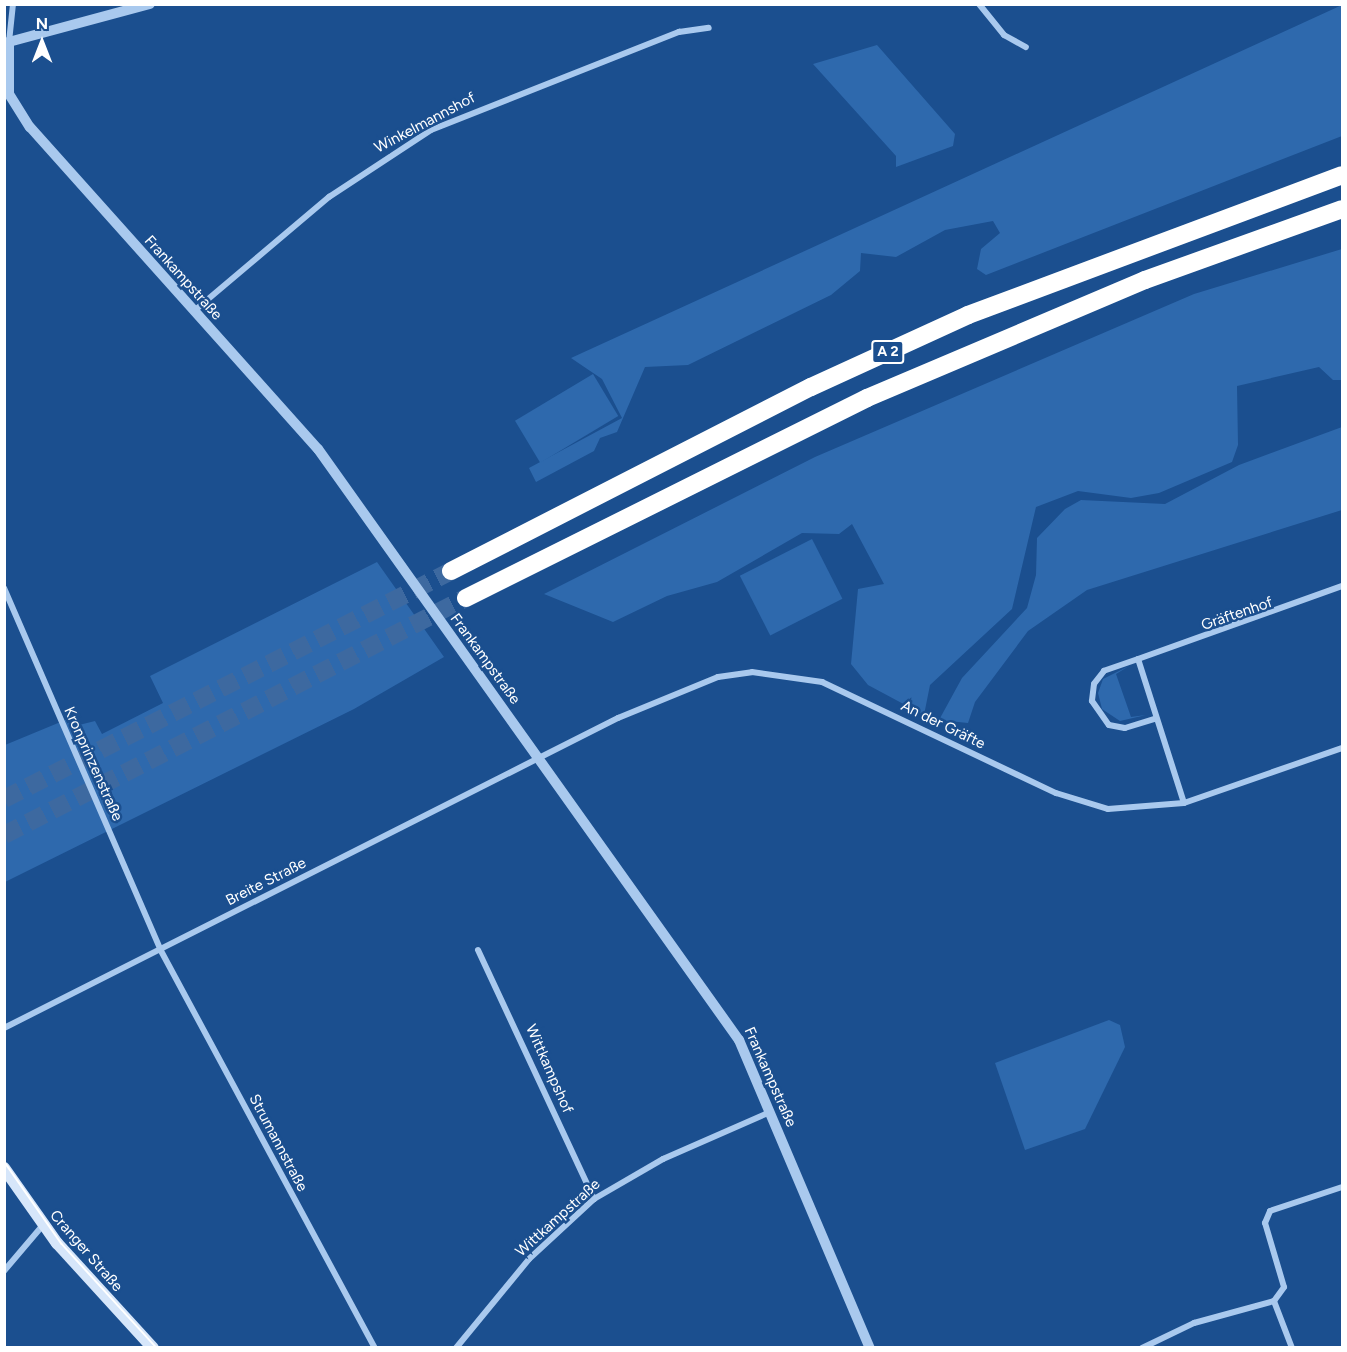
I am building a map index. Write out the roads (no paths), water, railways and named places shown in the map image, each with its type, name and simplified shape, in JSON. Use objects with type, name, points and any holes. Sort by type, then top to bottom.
[{"type":"highway","name":"A 2","points":[[451,571],[811,387],[968,315],[1342,175]]},
{"type":"highway","name":"A 2","points":[[466,598],[867,398],[1145,280],[1342,209]]},
{"type":"main road","name":"Cranger Straße","points":[[4,1168],[43,1225],[153,1347]]},
{"type":"street","points":[[13,4],[7,43],[150,4]]},
{"type":"street","points":[[979,4],[1004,35],[1026,47]]},
{"type":"street","name":"Winkelmannshof","points":[[193,312],[329,197],[431,130],[679,32],[709,28]]},
{"type":"street","name":"Frankampstraße","points":[[7,43],[7,94],[30,127],[193,312],[318,449],[739,1040],[870,1347]]},
{"type":"street","name":"Gräftenhof","points":[[1155,719],[1125,728],[1109,725],[1092,701],[1094,684],[1104,671],[1342,586]]},
{"type":"street","name":"Kronprinzenstraße","points":[[4,588],[160,949]]},
{"type":"street","points":[[1138,659],[1155,719],[1184,803]]},
{"type":"street","name":"An der Gräfte","points":[[538,758],[699,681],[752,672],[822,682],[1082,803],[1126,811],[1184,803],[1342,748]]},
{"type":"street","name":"Breite Straße","points":[[4,1028],[538,758]]},
{"type":"street","name":"Strumannstraße","points":[[160,949],[375,1347]]},
{"type":"street","name":"Wittkampshof","points":[[478,950],[594,1199]]},
{"type":"street","name":"Wittkampstraße","points":[[456,1347],[529,1259],[594,1199],[663,1159],[770,1112]]},
{"type":"street","points":[[1142,1347],[1194,1323],[1274,1301],[1284,1287],[1266,1235],[1270,1211],[1342,1187]]},
{"type":"street","points":[[4,1271],[43,1225]]},
{"type":"street","points":[[1274,1301],[1292,1347]]},
{"type":"tunnel","points":[[4,799],[451,571]]},
{"type":"tunnel","points":[[4,835],[466,598]]},
{"type":"tram line","points":[[4,1161],[62,1244],[157,1348]]}]
